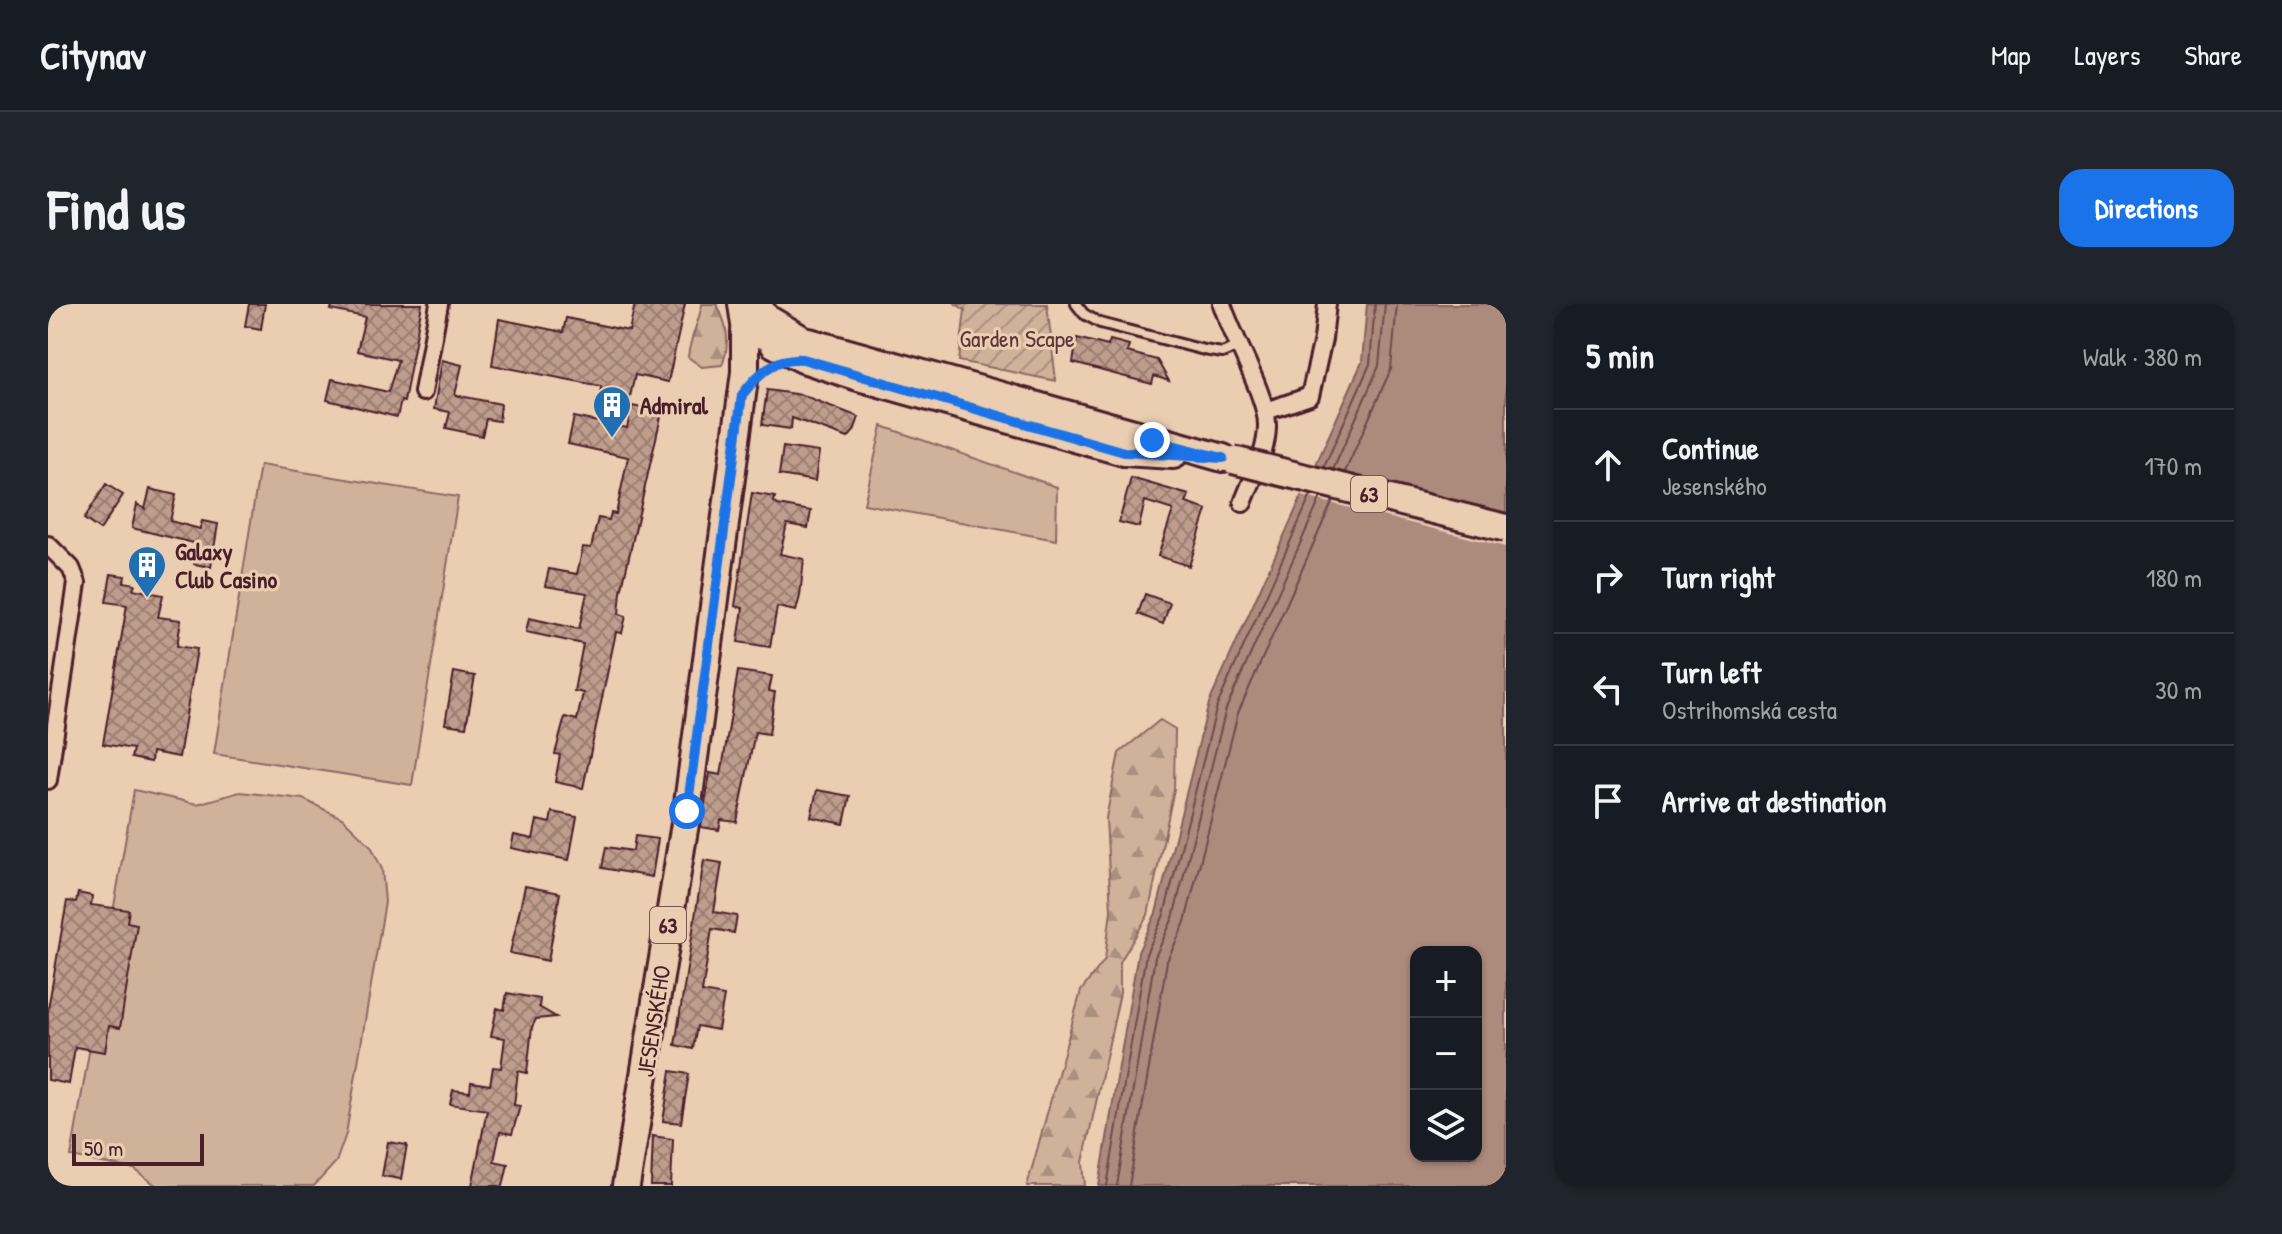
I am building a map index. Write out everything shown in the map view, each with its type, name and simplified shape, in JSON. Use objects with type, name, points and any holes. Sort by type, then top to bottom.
[{"type":"main road","points":[[742,395],[769,367],[806,351],[757,304]]},
{"type":"main road","name":"63","points":[[757,335],[806,351],[1506,528]]},
{"type":"main road","name":"JESENSKÉHO","points":[[626,1186],[687,811],[742,395],[757,335]]},
{"type":"street","points":[[423,392],[439,304]]},
{"type":"street","points":[[741,304],[757,335]]},
{"type":"street","points":[[1222,304],[1237,347],[1266,411],[1265,443],[1243,503]]},
{"type":"street","points":[[1266,411],[1310,396],[1323,339],[1327,304]]},
{"type":"street","points":[[48,545],[71,568],[77,583],[48,780]]},
{"type":"lane","points":[[1076,304],[1084,314],[1100,323],[1204,350],[1222,353],[1237,347]]},
{"type":"green space","points":[[702,304],[717,304],[723,319],[727,342],[722,365],[702,367],[688,357]]},
{"type":"green space","name":"Garden Scape","points":[[956,304],[1047,304],[1056,381],[959,361],[965,310]]},
{"type":"green space","points":[[882,426],[1057,487],[1056,540],[864,504]]},
{"type":"green space","points":[[260,465],[458,497],[412,785],[214,754]]},
{"type":"green space","points":[[1160,720],[1175,729],[1174,789],[1148,915],[1120,962],[1120,993],[1083,1162],[1085,1186],[1027,1186],[1081,991],[1105,959],[1111,910],[1106,818],[1119,753]]},
{"type":"green space","points":[[134,790],[197,804],[240,792],[303,799],[342,818],[371,846],[382,869],[385,902],[346,1134],[336,1162],[314,1186],[157,1186],[134,1169],[71,1157]]},
{"type":"water","points":[[1367,304],[1506,304],[1506,1186],[1099,1186],[1138,952],[1156,913],[1209,703],[1362,362]]},
{"type":"pier","points":[[1311,465],[1506,513],[1506,547],[1298,495]]},
{"type":"building","points":[[249,304],[265,304],[261,329],[245,326]]},
{"type":"building","points":[[332,304],[422,304],[404,402],[401,401],[397,417],[327,400],[332,379],[388,392],[398,360],[357,351],[365,317],[331,310]]},
{"type":"building","points":[[635,304],[685,304],[668,382],[635,375],[629,401],[600,395],[601,386],[492,365],[499,319],[563,332],[566,318],[629,331]]},
{"type":"building","points":[[1077,338],[1108,346],[1110,340],[1129,345],[1127,352],[1157,360],[1169,381],[1154,376],[1152,384],[1073,363]]},
{"type":"building","points":[[442,360],[462,365],[455,395],[501,404],[499,421],[486,419],[482,436],[446,428],[450,412],[434,409]]},
{"type":"building","points":[[767,390],[802,395],[859,417],[854,431],[848,438],[792,418],[791,429],[762,425]]},
{"type":"building","points":[[632,406],[662,412],[621,592],[619,614],[626,616],[622,633],[616,632],[583,788],[555,782],[560,755],[555,754],[565,717],[577,720],[583,693],[574,691],[583,644],[526,632],[529,618],[579,629],[587,593],[545,586],[549,569],[577,574],[583,547],[591,548],[598,518],[609,520],[611,513],[616,514],[628,457],[568,444],[574,417],[627,428]]},
{"type":"building","points":[[783,447],[819,452],[815,481],[779,475]]},
{"type":"building","points":[[1131,478],[1189,495],[1186,503],[1207,510],[1189,566],[1158,556],[1173,510],[1145,501],[1139,527],[1119,522]]},
{"type":"building","points":[[106,484],[123,495],[100,530],[84,519]]},
{"type":"building","points":[[150,489],[176,495],[170,521],[200,529],[202,521],[218,524],[211,567],[194,564],[198,544],[132,528],[137,504],[145,509]]},
{"type":"building","points":[[752,493],[775,497],[774,502],[778,505],[811,511],[808,528],[787,524],[780,554],[804,559],[800,596],[796,611],[777,607],[770,647],[738,642],[743,608],[735,606]]},
{"type":"building","points":[[111,574],[125,576],[124,582],[135,584],[133,589],[163,595],[158,617],[181,620],[177,646],[197,649],[179,757],[152,752],[151,762],[131,758],[133,749],[103,744],[127,605],[106,602]]},
{"type":"building","points":[[1145,594],[1170,603],[1163,624],[1138,614]]},
{"type":"building","points":[[738,671],[772,676],[769,691],[775,692],[769,734],[755,732],[737,822],[721,820],[719,830],[701,827],[710,773],[721,775]]},
{"type":"building","points":[[454,672],[475,676],[466,727],[445,724]]},
{"type":"building","points":[[817,790],[850,796],[844,824],[811,817]]},
{"type":"building","points":[[552,812],[577,817],[569,860],[511,848],[514,835],[533,839],[537,820],[550,823]]},
{"type":"building","points":[[635,836],[658,839],[652,877],[602,868],[606,847],[633,851]]},
{"type":"building","points":[[704,860],[722,863],[714,912],[737,916],[734,933],[712,929],[702,992],[724,996],[718,1030],[697,1026],[693,1049],[675,1045]]},
{"type":"building","points":[[525,886],[560,893],[548,961],[510,953]]},
{"type":"building","points":[[78,893],[92,896],[91,905],[129,910],[127,922],[137,924],[120,1028],[109,1026],[105,1052],[75,1047],[69,1084],[48,1080],[48,1009],[67,901],[76,902]]},
{"type":"building","points":[[507,993],[540,999],[539,1007],[556,1017],[536,1019],[532,1027],[527,1073],[518,1071],[514,1105],[520,1106],[512,1134],[500,1132],[494,1161],[508,1164],[503,1186],[472,1186],[487,1110],[450,1104],[453,1090],[470,1092],[471,1082],[490,1085],[493,1067],[501,1068],[505,1038],[491,1036],[497,1008],[504,1010]]},
{"type":"building","points":[[671,1071],[689,1074],[681,1123],[663,1121]]},
{"type":"building","points":[[653,1136],[673,1139],[671,1186],[651,1186]]},
{"type":"building","points":[[388,1142],[407,1145],[401,1179],[382,1176]]},
{"type":"place","name":"Admiral","points":[[612,439]]},
{"type":"place","name":"Galaxy Club Casino","points":[[147,599]]},
{"type":"route","points":[[687,811],[742,395],[758,375],[779,361],[803,359],[1124,452],[1223,458],[1152,440]]}]
